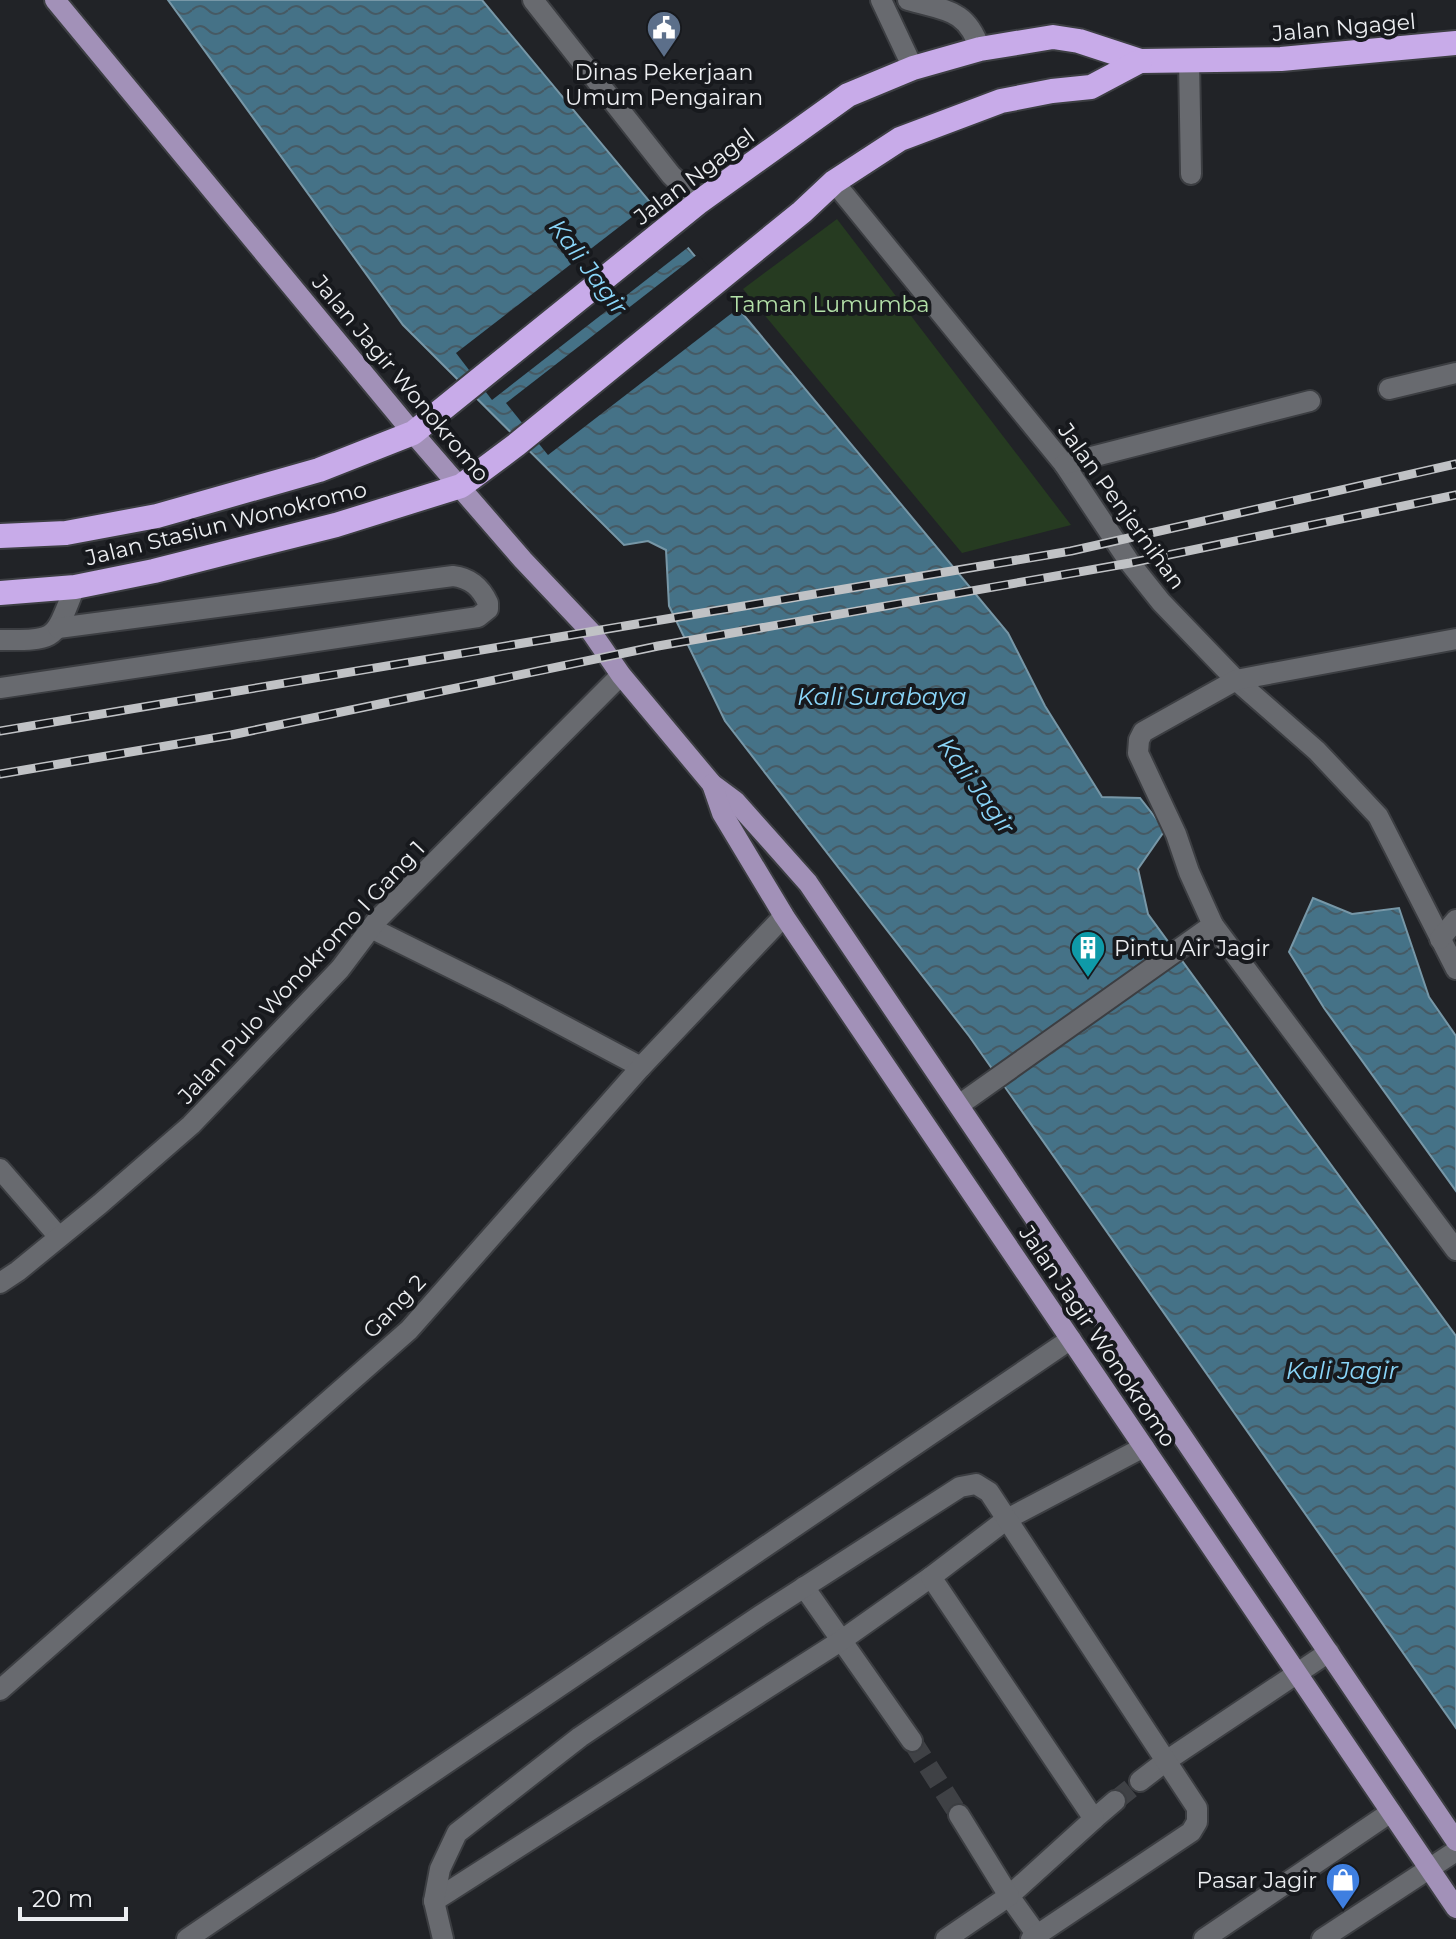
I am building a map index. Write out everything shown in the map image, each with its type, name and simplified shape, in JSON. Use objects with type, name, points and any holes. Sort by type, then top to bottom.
[{"type":"highway","name":"Jalan Ngagel","points":[[413,433],[692,208],[848,95],[913,68],[980,49],[1053,37],[1079,41],[1140,61],[1281,59],[1456,43]]},
{"type":"highway","name":"Jalan Ngagel","points":[[461,486],[730,271],[834,182],[900,139],[1001,101],[1091,87],[1140,61]]},
{"type":"highway","name":"Jalan Stasiun Wonokromo","points":[[0,536],[66,533],[157,516],[319,470],[413,433]]},
{"type":"highway","name":"Jalan Stasiun Wonokromo","points":[[0,593],[75,587],[154,571],[336,525],[461,486]]},
{"type":"main road","name":"Jalan Jagir Wonokromo","points":[[55,0],[413,433],[523,560],[592,633],[621,675],[712,784],[735,801],[808,883],[1456,1841]]},
{"type":"main road","name":"Jalan Jagir Wonokromo","points":[[712,784],[722,813],[784,916],[1456,1908]]},
{"type":"main road","points":[[1071,1339],[1103,1318]]},
{"type":"street","points":[[533,0],[671,175],[692,208]]},
{"type":"street","points":[[881,0],[913,68]]},
{"type":"street","points":[[908,0],[959,16],[973,28],[980,49]]},
{"type":"street","points":[[1189,60],[1191,174]]},
{"type":"street","name":"Jalan Penjernihan","points":[[834,182],[1064,464],[1137,573],[1161,602],[1236,680],[1317,751],[1378,816],[1456,969]]},
{"type":"street","points":[[1389,389],[1456,373]]},
{"type":"street","points":[[1064,464],[1310,401]]},
{"type":"street","points":[[0,688],[478,617],[488,609],[488,603],[477,586],[453,576],[58,628]]},
{"type":"street","points":[[0,640],[32,640],[51,635],[58,628],[75,587]]},
{"type":"street","points":[[1456,639],[1236,680],[1143,732],[1138,747],[1213,925],[1456,1250]]},
{"type":"street","name":"Jalan Pulo Wonokromo I Gang 1","points":[[0,1283],[191,1125],[340,969],[371,928],[621,675]]},
{"type":"street","name":"Gang 2","points":[[0,1690],[409,1330],[641,1067],[784,916]]},
{"type":"street","points":[[1440,939],[1456,920]]},
{"type":"street","points":[[959,1105],[1213,925]]},
{"type":"street","points":[[371,928],[641,1067]]},
{"type":"street","points":[[0,1169],[59,1237]]},
{"type":"street","points":[[187,1939],[1071,1339]]},
{"type":"street","points":[[434,1901],[842,1640],[1007,1519],[1144,1447]]},
{"type":"street","points":[[443,1939],[434,1901],[440,1869],[457,1833],[580,1737],[960,1487],[976,1484],[989,1492],[1197,1808],[1197,1822],[1191,1832],[1034,1937],[959,1815]]},
{"type":"street","points":[[931,1577],[1094,1819]]},
{"type":"street","points":[[804,1587],[912,1741]]},
{"type":"street","points":[[1140,1781],[1329,1652]]},
{"type":"street","points":[[946,1939],[1009,1896],[1115,1801]]},
{"type":"street","points":[[1204,1939],[1391,1812]]},
{"type":"street","points":[[1331,1936],[1428,1867],[1456,1851]]},
{"type":"green space","name":"Taman Lumumba","points":[[837,219],[1071,525],[962,553],[743,289]]},
{"type":"water","name":"Kali Surabaya","points":[[168,0],[482,0],[1008,633],[1045,706],[1102,797],[1140,798],[1165,830],[1138,869],[1148,914],[1456,1336],[1456,1728],[969,1036],[725,721],[669,606],[666,550],[648,541],[624,545],[403,325]]},
{"type":"water","points":[[1313,898],[1352,914],[1399,908],[1429,997],[1456,1036],[1456,1191],[1324,1008],[1289,952]]},
{"type":"pier","points":[[654,200],[691,245],[492,400],[456,353]]},
{"type":"pier","points":[[698,254],[741,306],[548,455],[506,403]]},
{"type":"tunnel","points":[[912,1741],[959,1815]]},
{"type":"tunnel","points":[[1115,1801],[1140,1781]]},
{"type":"railway","points":[[0,731],[1071,551],[1456,464]]},
{"type":"railway","points":[[0,774],[231,735],[658,646],[1130,563],[1456,495]]},
{"type":"place","name":"Dinas Pekerjaan Umum Pengairan","points":[[664,59]]},
{"type":"place","name":"Pintu Air Jagir","points":[[1088,979]]},
{"type":"place","name":"Pasar Jagir","points":[[1343,1911]]},
{"type":"water label","name":"Kali Jagir","points":[[588,267]]},
{"type":"water label","name":"Kali Jagir","points":[[976,786]]},
{"type":"water label","name":"Kali Jagir","points":[[1342,1371]]}]
